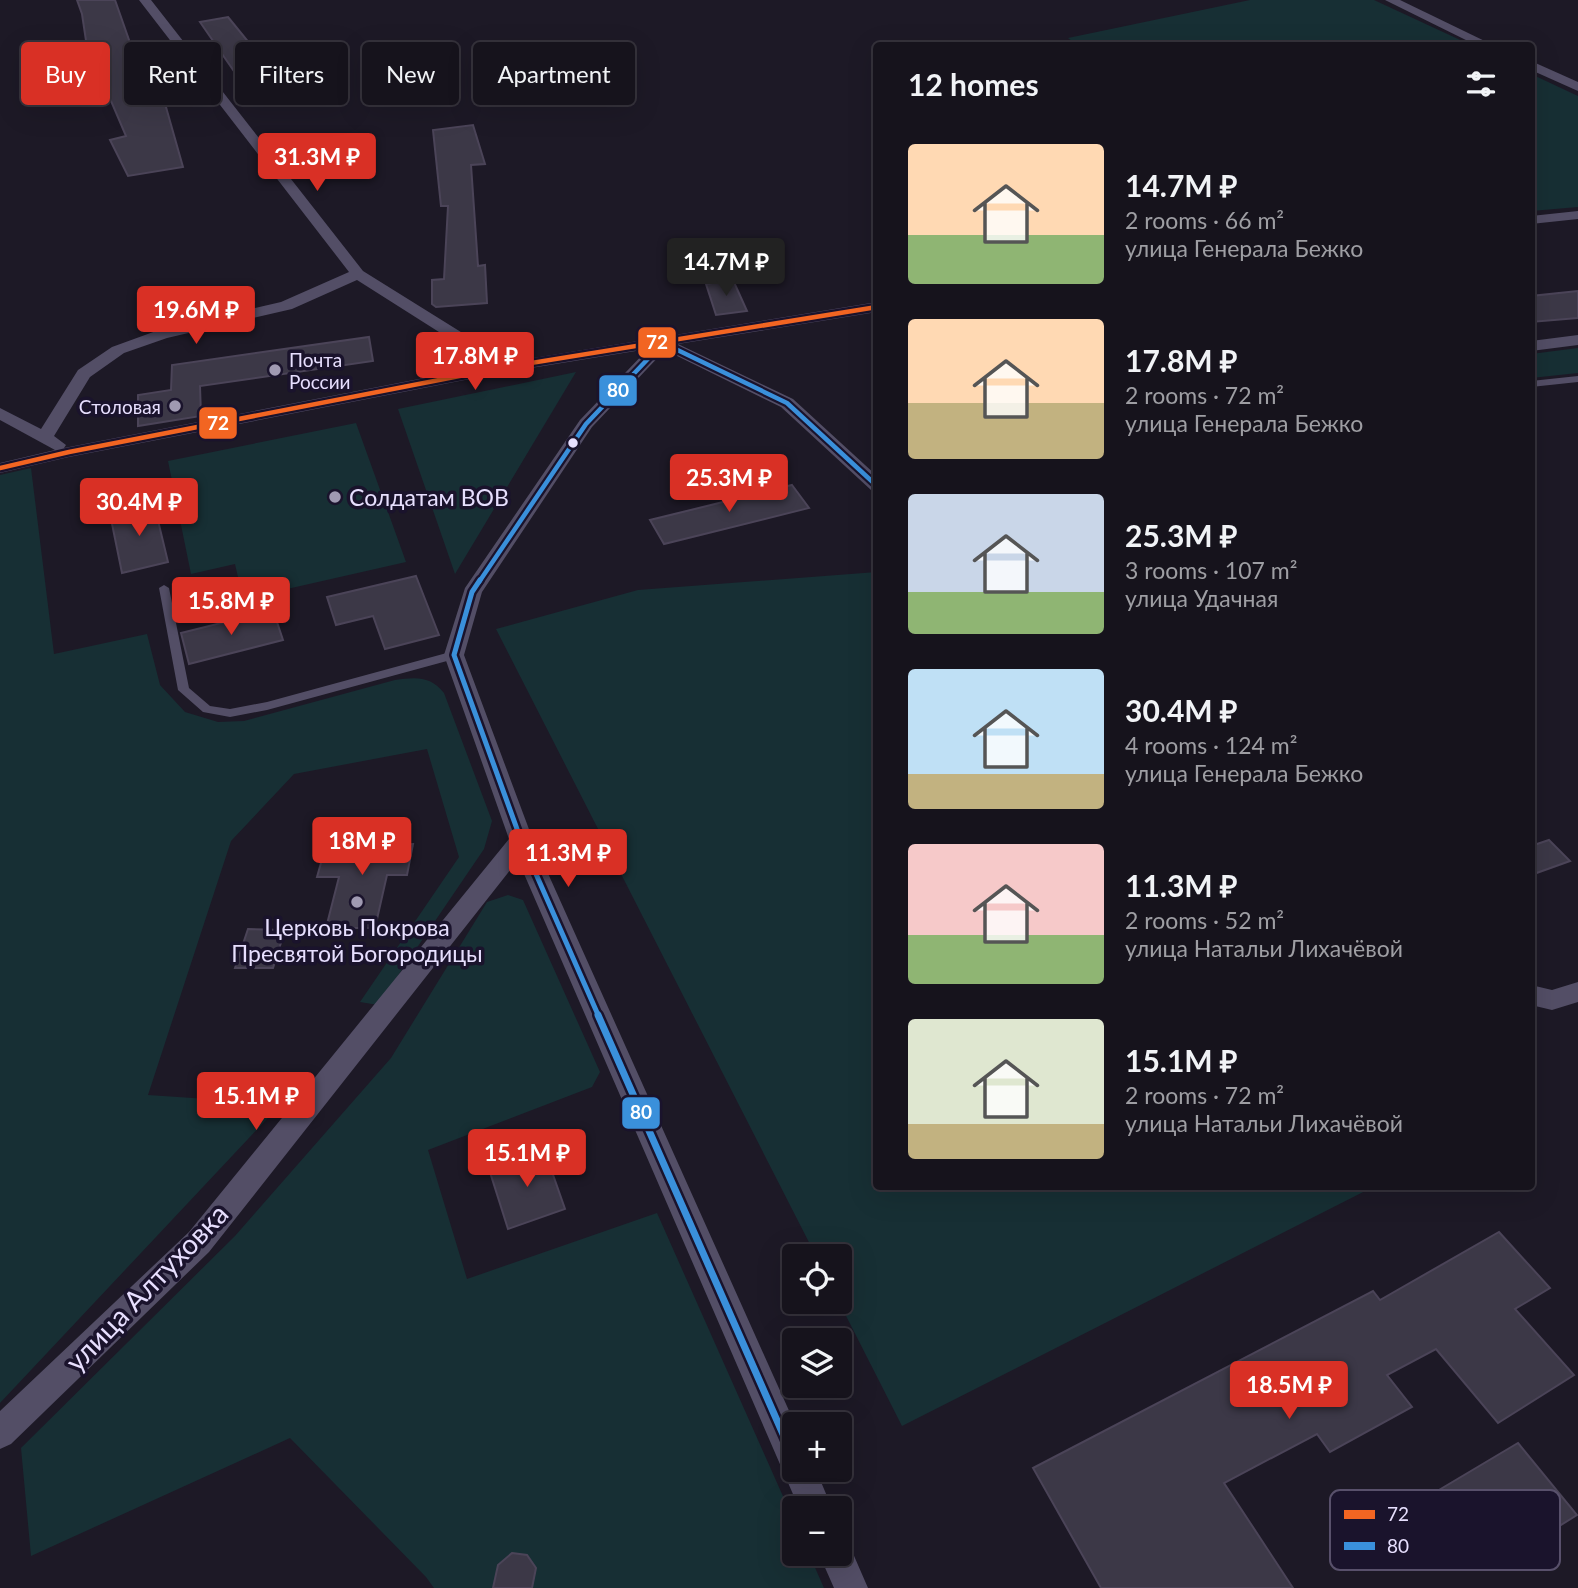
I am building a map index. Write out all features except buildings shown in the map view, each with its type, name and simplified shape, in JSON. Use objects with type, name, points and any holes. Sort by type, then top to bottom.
[{"type":"street","points":[[145,0],[358,274],[506,367]]},
{"type":"street","points":[[1391,0],[1480,42]]},
{"type":"street","points":[[1535,67],[1578,87]]},
{"type":"street","points":[[1535,220],[1578,215]]},
{"type":"street","points":[[44,437],[85,374],[118,350],[162,334],[286,306],[358,274]]},
{"type":"street","points":[[0,468],[69,452],[506,367],[663,344],[873,308]]},
{"type":"street","points":[[1535,345],[1578,340]]},
{"type":"street","points":[[663,344],[788,403],[873,478]]},
{"type":"street","points":[[663,344],[586,424],[472,592],[454,654],[521,840],[782,1432]]},
{"type":"street","points":[[0,412],[69,452]]},
{"type":"street","name":"улица Алтуховка","points":[[0,1433],[198,1242],[521,840]]},
{"type":"street","points":[[1542,998],[1578,992]]},
{"type":"street","points":[[841,1566],[851,1588]]},
{"type":"lane","points":[[1535,384],[1578,379]]},
{"type":"lane","points":[[164,588],[184,690],[207,709],[230,713],[267,706],[454,654]]},
{"type":"green space","points":[[1250,0],[1374,0],[1465,42],[1073,42],[1068,38]]},
{"type":"green space","points":[[1535,76],[1578,96],[1578,207],[1535,211]]},
{"type":"green space","points":[[1578,348],[1578,373],[1535,378],[1535,353]]},
{"type":"green space","points":[[576,372],[455,574],[398,409]]},
{"type":"green space","points":[[356,423],[406,562],[243,599],[235,564],[191,574],[168,461]]},
{"type":"green space","points":[[31,468],[54,654],[147,634],[160,685],[185,712],[218,722],[244,721],[395,680],[416,678],[434,683],[444,693],[492,821],[484,849],[378,1005],[360,1002],[459,857],[427,749],[294,774],[231,841],[148,1095],[281,1104],[0,1403],[0,475]]},
{"type":"green space","points":[[873,572],[873,1190],[1367,1190],[902,1426],[845,1314],[852,1314],[852,1244],[810,1244],[496,629],[638,590]]},
{"type":"green space","points":[[508,895],[523,900],[600,1072],[592,1087],[428,1150],[467,1279],[657,1213],[783,1496],[782,1566],[814,1566],[824,1588],[434,1588],[290,1438],[31,1556],[21,1448],[235,1236],[391,1058],[487,902]]},
{"type":"transit line","name":"72","points":[[0,468],[69,452],[506,367],[873,308]]},
{"type":"transit line","name":"80","points":[[782,1432],[521,840],[454,655],[472,592],[586,424],[663,343],[787,403],[873,482]]},
{"type":"place","name":"Почта России","points":[[275,370]]},
{"type":"place","name":"Столовая","points":[[175,406]]},
{"type":"place","name":"Солдатам ВОВ","points":[[335,497]]},
{"type":"place","name":"Церковь Покрова Пресвятой Богородицы","points":[[357,902]]}]
